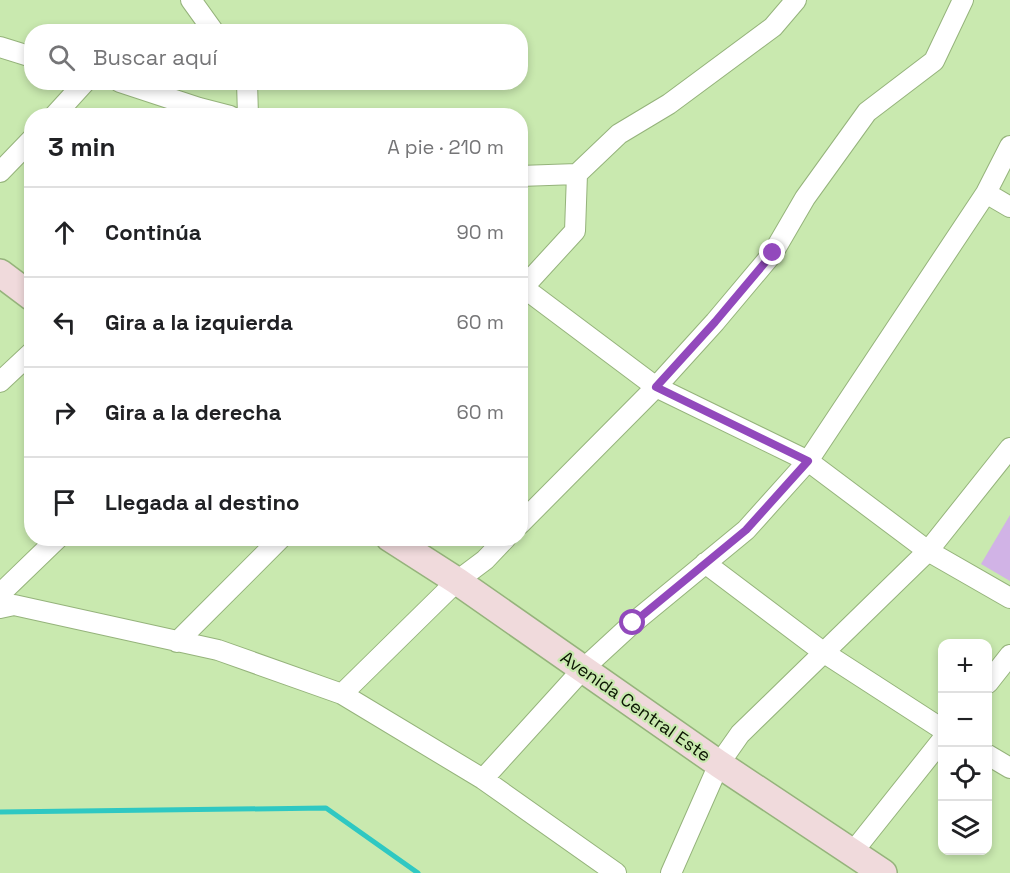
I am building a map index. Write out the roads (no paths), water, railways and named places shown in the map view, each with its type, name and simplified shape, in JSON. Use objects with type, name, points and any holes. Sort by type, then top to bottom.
[{"type":"street","points":[[191,0],[208,24]]},
{"type":"street","points":[[528,176],[577,174],[619,134],[669,104],[773,27],[796,0]]},
{"type":"street","points":[[528,516],[656,387],[715,322],[773,253],[805,198],[867,112],[934,61],[963,0]]},
{"type":"street","points":[[0,47],[24,54]]},
{"type":"street","points":[[62,108],[78,90]]},
{"type":"street","points":[[144,90],[199,108]]},
{"type":"street","points":[[247,90],[248,108]]},
{"type":"street","points":[[483,779],[583,669],[633,623],[746,530],[808,461],[986,193],[1010,146]]},
{"type":"street","points":[[0,172],[24,147]]},
{"type":"street","points":[[528,281],[576,231],[577,174]]},
{"type":"street","points":[[986,193],[1010,207]]},
{"type":"street","points":[[0,273],[24,291]]},
{"type":"street","points":[[528,293],[656,387],[808,461],[928,551],[1010,598]]},
{"type":"street","points":[[0,382],[24,360]]},
{"type":"street","points":[[671,873],[719,764],[740,734],[928,551],[1010,448]]},
{"type":"street","points":[[0,594],[50,546]]},
{"type":"street","points":[[177,642],[272,546]]},
{"type":"street","name":"Avenida Central Este","points":[[402,546],[457,581],[719,764],[883,873]]},
{"type":"street","points":[[342,694],[457,581],[485,560],[498,546]]},
{"type":"street","points":[[705,563],[823,652],[938,726]]},
{"type":"street","points":[[0,608],[14,605],[219,650],[342,694],[483,779],[616,873]]},
{"type":"street","points":[[992,677],[1010,655]]},
{"type":"street","points":[[852,853],[938,745]]},
{"type":"street","points":[[992,758],[1010,768]]},
{"type":"waterway","points":[[0,812],[326,808],[418,873]]}]
